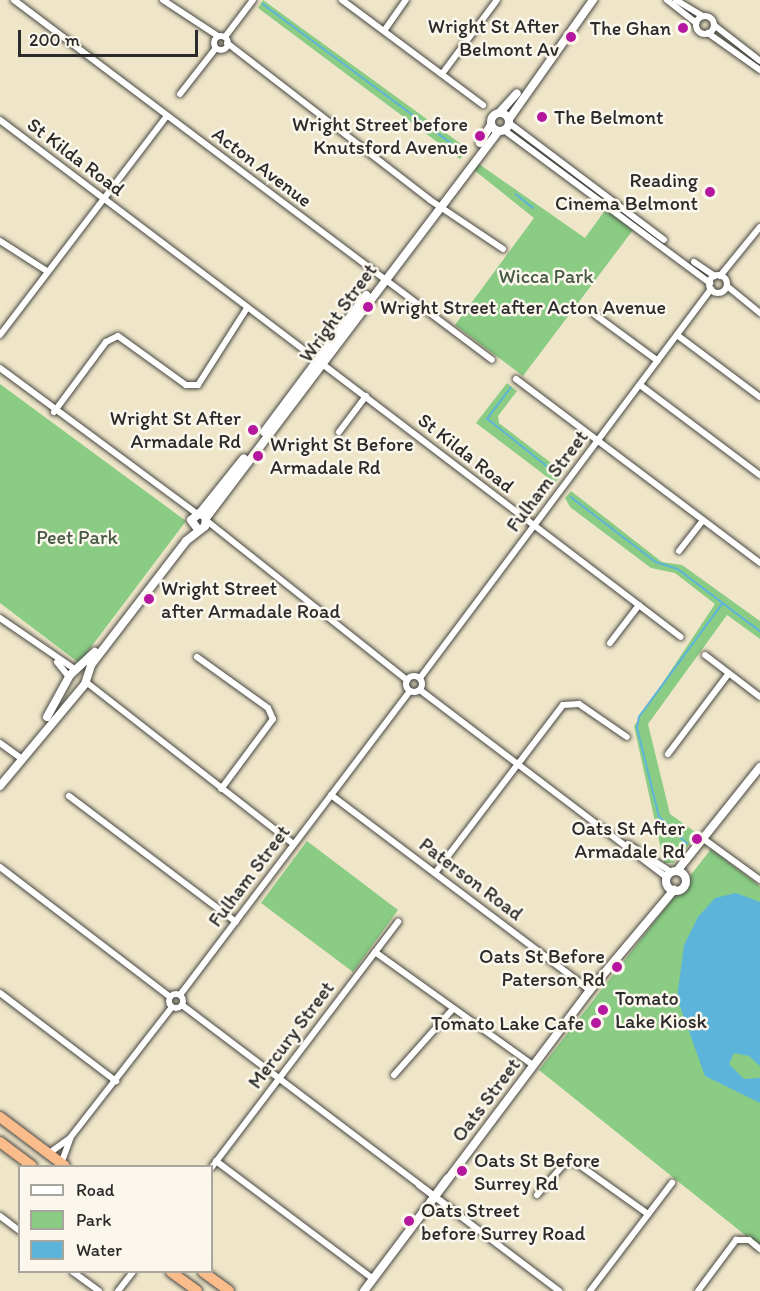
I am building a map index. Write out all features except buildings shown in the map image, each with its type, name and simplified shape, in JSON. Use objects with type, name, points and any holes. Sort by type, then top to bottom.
[{"type":"highway","points":[[0,1117],[63,1165]]},
{"type":"highway","points":[[0,1142],[29,1165]]},
{"type":"highway","points":[[172,1273],[197,1291]]},
{"type":"highway","points":[[204,1273],[229,1291]]},
{"type":"street","name":"Acton Avenue","points":[[14,0],[381,279],[492,360]]},
{"type":"street","points":[[164,0],[224,41],[437,203],[502,249]]},
{"type":"street","points":[[180,94],[215,45],[224,41],[253,0]]},
{"type":"street","points":[[342,0],[483,105]]},
{"type":"street","points":[[384,31],[406,0]]},
{"type":"street","points":[[441,74],[497,0]]},
{"type":"street","name":"Wright Street","points":[[0,778],[78,682],[381,279],[500,112],[587,0]]},
{"type":"street","name":"Wright Street","points":[[437,203],[505,126],[593,0]]},
{"type":"street","points":[[668,0],[696,23],[698,31],[708,33],[760,70]]},
{"type":"street","points":[[676,0],[704,16],[760,61]]},
{"type":"street","points":[[696,23],[704,16]]},
{"type":"street","points":[[708,33],[714,25]]},
{"type":"street","points":[[200,26],[215,45]]},
{"type":"street","points":[[215,45],[224,41]]},
{"type":"street","points":[[500,112],[505,126],[712,288],[726,286]]},
{"type":"street","points":[[0,335],[167,116]]},
{"type":"street","name":"St Kilda Road","points":[[0,120],[304,350]]},
{"type":"street","points":[[491,125],[505,126],[718,276],[736,295],[760,313]]},
{"type":"street","name":"Fulham Street","points":[[420,678],[678,335],[718,276],[733,264],[760,227]]},
{"type":"street","points":[[0,241],[47,271]]},
{"type":"street","name":"Fulham Street","points":[[726,286],[733,264]]},
{"type":"street","points":[[54,411],[106,342],[118,336],[186,385],[198,385],[247,308]]},
{"type":"street","points":[[594,314],[658,361]]},
{"type":"street","points":[[678,335],[760,397]]},
{"type":"street","name":"St Kilda Road","points":[[319,362],[681,637]]},
{"type":"street","points":[[0,368],[199,520],[217,531],[407,680],[410,691],[420,690],[670,876],[684,877]]},
{"type":"street","points":[[516,379],[760,563]]},
{"type":"street","points":[[640,385],[760,475]]},
{"type":"street","points":[[339,432],[366,396]]},
{"type":"street","name":"Wright Street","points":[[78,682],[77,670],[199,520]]},
{"type":"street","points":[[679,551],[703,520]]},
{"type":"street","points":[[610,643],[639,605]]},
{"type":"street","points":[[0,618],[55,659],[78,682],[103,696],[293,844]]},
{"type":"street","points":[[705,655],[760,697]]},
{"type":"street","points":[[197,657],[268,708],[273,719],[221,789]]},
{"type":"street","points":[[55,659],[77,670]]},
{"type":"street","points":[[668,754],[729,673]]},
{"type":"street","points":[[407,680],[420,678],[420,690]]},
{"type":"street","name":"Fulham Street","points":[[180,995],[410,691]]},
{"type":"street","points":[[435,873],[571,701],[627,737]]},
{"type":"street","points":[[0,743],[19,757]]},
{"type":"street","name":"Wright Street","points":[[0,786],[19,757]]},
{"type":"street","name":"Oats Street","points":[[662,899],[670,876],[705,840],[760,767]]},
{"type":"street","name":"Paterson Road","points":[[331,795],[590,990]]},
{"type":"street","points":[[69,796],[236,922]]},
{"type":"street","points":[[705,840],[760,880]]},
{"type":"street","name":"Oats Street","points":[[364,1291],[590,990],[662,899],[684,885],[684,877],[705,840]]},
{"type":"street","points":[[0,867],[170,997],[172,1007]]},
{"type":"street","points":[[670,876],[674,890]]},
{"type":"street","name":"Mercury Street","points":[[214,1164],[398,922]]},
{"type":"street","points":[[375,952],[452,1010],[533,1065]]},
{"type":"street","points":[[0,993],[116,1081]]},
{"type":"street","points":[[170,997],[180,995],[182,1005],[559,1291]]},
{"type":"street","points":[[48,1154],[70,1138],[172,1007],[182,1005]]},
{"type":"street","points":[[394,1075],[452,1010]]},
{"type":"street","points":[[63,1165],[70,1138]]},
{"type":"street","points":[[537,1195],[564,1164],[575,1161],[648,1214]]},
{"type":"street","points":[[214,1164],[373,1279]]},
{"type":"street","points":[[590,1291],[672,1183]]},
{"type":"street","points":[[0,1216],[18,1230]]},
{"type":"street","points":[[698,1291],[736,1240],[749,1240],[760,1249]]},
{"type":"street","points":[[74,1273],[99,1291]]},
{"type":"street","points":[[118,1291],[132,1273]]},
{"type":"green space","points":[[263,0],[468,149],[460,159],[258,8]]},
{"type":"green space","name":"Wicca Park","points":[[479,164],[585,238],[606,209],[633,230],[523,376],[455,325],[534,218],[474,170]]},
{"type":"green space","points":[[507,383],[517,391],[498,416],[499,423],[563,472],[555,483],[476,423]]},
{"type":"green space","name":"Peet Park","points":[[0,384],[186,521],[79,663],[0,603]]},
{"type":"green space","points":[[571,491],[662,562],[682,565],[760,621],[760,639],[727,615],[648,724],[670,814],[698,834],[673,863],[664,863],[634,726],[715,604],[675,573],[651,568],[570,507],[565,498]]},
{"type":"green space","points":[[307,841],[398,910],[353,972],[261,903]]},
{"type":"green space","points":[[711,849],[760,886],[760,1247],[539,1070]]},
{"type":"water","points":[[736,893],[760,902],[760,1066],[749,1056],[734,1053],[729,1064],[744,1079],[760,1078],[760,1103],[705,1076],[677,998],[684,945],[698,917],[715,898]]},
{"type":"waterway","points":[[263,4],[460,150]]},
{"type":"waterway","points":[[516,194],[533,208]]},
{"type":"waterway","points":[[511,388],[488,419],[557,474]]},
{"type":"waterway","points":[[571,497],[656,562],[678,569],[760,631]]},
{"type":"waterway","points":[[687,844],[659,817],[637,728],[639,717],[722,604]]},
{"type":"place","name":"The Ghan","points":[[683,28]]},
{"type":"place","name":"Wright St After Belmont Av","points":[[571,37]]},
{"type":"place","name":"The Belmont","points":[[542,117]]},
{"type":"place","name":"Wright Street before Knutsford Avenue","points":[[480,136]]},
{"type":"place","name":"Reading Cinema Belmont","points":[[710,192]]},
{"type":"place","name":"Wright Street after Acton Avenue","points":[[368,307]]},
{"type":"place","name":"Wright St After Armadale Rd","points":[[253,430]]},
{"type":"place","name":"Wright St Before Armadale Rd","points":[[258,456]]},
{"type":"place","name":"Wright Street after Armadale Road","points":[[149,599]]},
{"type":"place","name":"Oats St After Armadale Rd","points":[[697,839]]},
{"type":"place","name":"Oats St Before Paterson Rd","points":[[617,967]]},
{"type":"place","name":"Tomato Lake Kiosk","points":[[603,1010]]},
{"type":"place","name":"Tomato Lake Cafe","points":[[596,1023]]},
{"type":"place","name":"Oats St Before Surrey Rd","points":[[462,1171]]},
{"type":"place","name":"Oats Street before Surrey Road","points":[[409,1221]]}]
